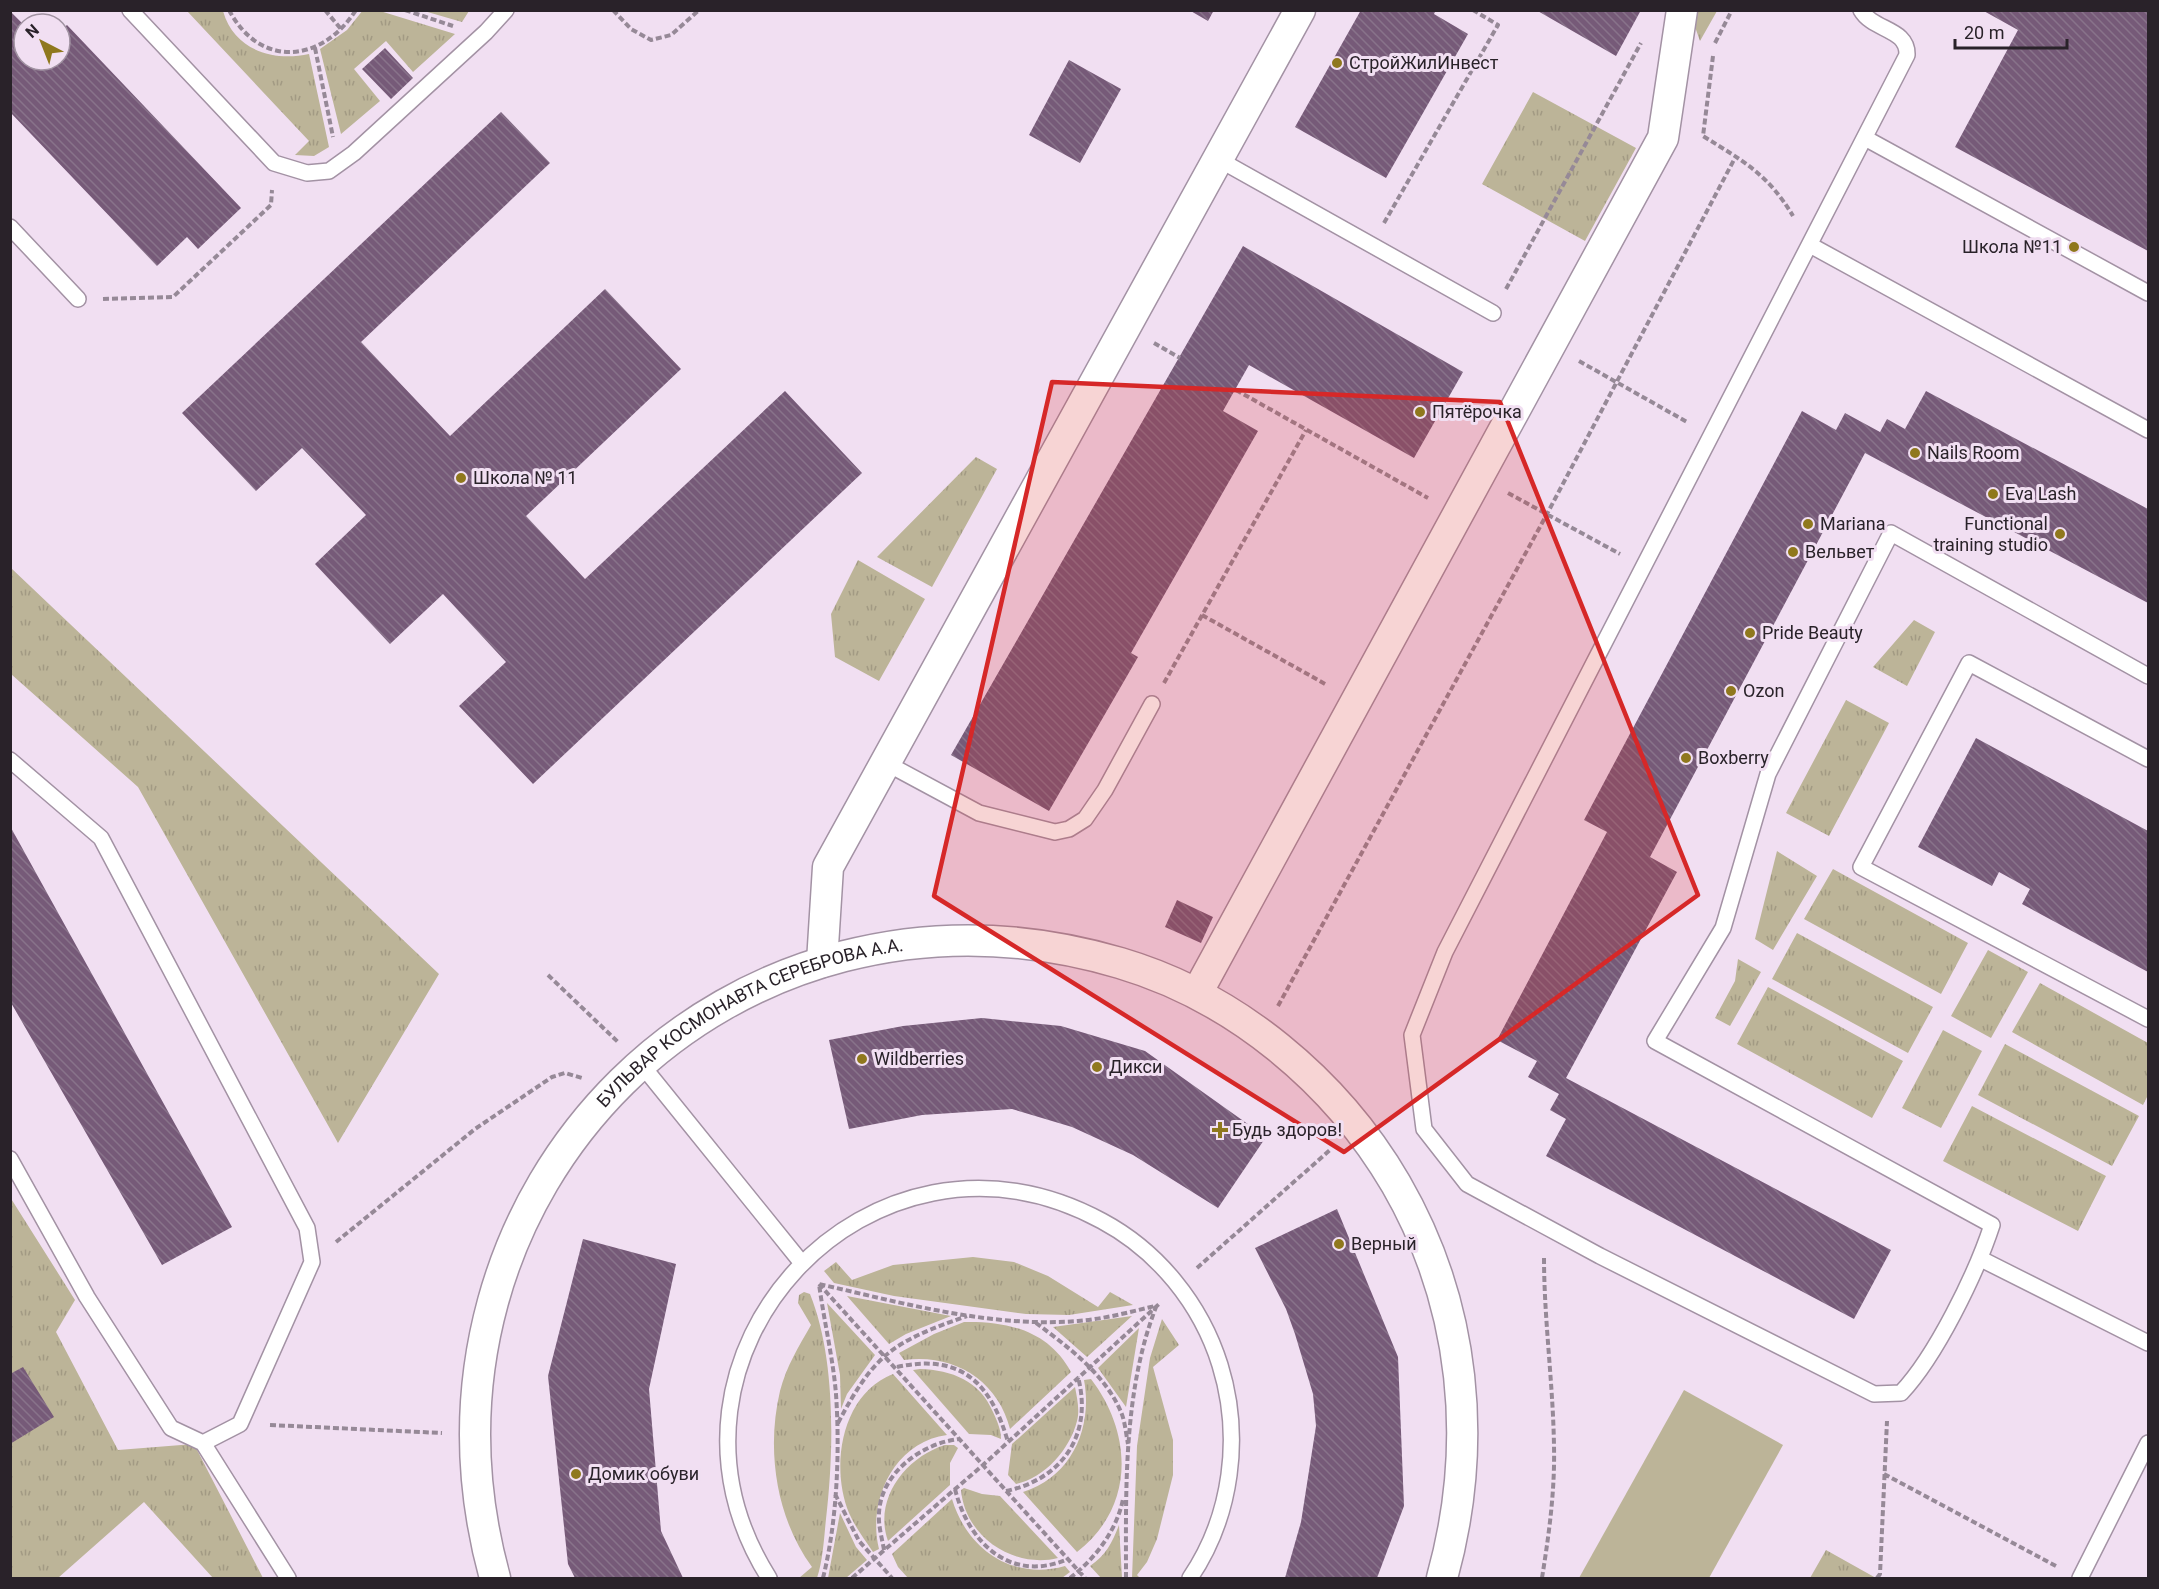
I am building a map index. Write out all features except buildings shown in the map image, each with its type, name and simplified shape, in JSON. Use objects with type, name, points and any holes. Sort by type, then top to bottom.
[{"type":"street","points":[[822,962],[828,867],[1300,10]]},
{"type":"street","points":[[1197,993],[1664,138],[1682,10]]},
{"type":"street","name":"БУЛЬВАР КОСМОНАВТА СЕРЕБРОВА А.А.","points":[[495,1578],[484,1538],[476,1487],[473,1434],[476,1382],[484,1330],[498,1280],[517,1231],[547,1176],[570,1141],[603,1101],[641,1064],[681,1032],[725,1003],[772,980],[822,962],[872,949],[925,941],[978,939],[1031,943],[1084,952],[1135,968],[1197,993],[1262,1035],[1315,1080],[1383,1162],[1409,1208],[1431,1256],[1448,1307],[1458,1359],[1463,1412],[1463,1468],[1456,1522],[1442,1578]]},
{"type":"lane","points":[[130,10],[274,163],[307,173],[329,171],[339,164],[483,35],[506,10]]},
{"type":"lane","points":[[1861,10],[1866,18],[1902,38],[1908,45],[1907,55],[1445,952],[1412,1035],[1424,1130],[1467,1184],[1544,1226],[1874,1394],[1901,1393],[1919,1374],[1981,1259],[1992,1225],[1655,1041],[1723,928],[1768,774],[1891,533],[2148,676]]},
{"type":"lane","points":[[1865,138],[2148,293]]},
{"type":"lane","points":[[1218,159],[1493,313]]},
{"type":"lane","points":[[10,227],[78,299]]},
{"type":"lane","points":[[1810,245],[2148,430]]},
{"type":"lane","points":[[2148,759],[1969,663],[1861,867],[2148,1019]]},
{"type":"lane","points":[[886,763],[979,813],[1055,832],[1070,829],[1085,819],[1092,809],[1152,704]]},
{"type":"lane","points":[[10,760],[101,838],[307,1228],[312,1262],[240,1424],[203,1443]]},
{"type":"lane","points":[[641,1064],[801,1262]]},
{"type":"lane","points":[[10,1159],[87,1297],[171,1428],[203,1443],[288,1578]]},
{"type":"lane","points":[[769,1578],[756,1558],[741,1522],[731,1484],[727,1445],[729,1406],[738,1368],[752,1332],[772,1298],[801,1262],[858,1220],[894,1204],[951,1191],[1009,1190],[1047,1197],[1083,1210],[1118,1229],[1148,1252],[1178,1285],[1197,1311],[1214,1346],[1225,1383],[1231,1421],[1231,1462],[1224,1501],[1211,1540],[1190,1578]]},
{"type":"lane","points":[[1981,1259],[2148,1343]]},
{"type":"lane","points":[[2080,1578],[2148,1443]]},
{"type":"path","points":[[229,10],[247,37],[279,52],[297,52],[315,48],[341,29],[356,10]]},
{"type":"path","points":[[325,10],[341,29]]},
{"type":"path","points":[[405,10],[483,35]]},
{"type":"path","points":[[614,10],[631,29],[651,40],[671,35],[699,10]]},
{"type":"path","points":[[1371,245],[1498,25],[1473,10]]},
{"type":"path","points":[[1732,10],[1715,41],[1703,136],[1766,177],[1778,190],[1810,245]]},
{"type":"path","points":[[1493,313],[1641,42]]},
{"type":"path","points":[[315,48],[339,164]]},
{"type":"path","points":[[1262,1035],[1547,514],[1736,156]]},
{"type":"path","points":[[78,299],[173,297],[271,205],[274,163]]},
{"type":"path","points":[[1151,341],[1180,358]]},
{"type":"path","points":[[1571,357],[1712,435]]},
{"type":"path","points":[[1236,390],[1458,515]]},
{"type":"path","points":[[1152,704],[1306,430]]},
{"type":"path","points":[[1478,477],[1644,567]]},
{"type":"path","points":[[1202,615],[1356,701]]},
{"type":"path","points":[[548,975],[641,1064]]},
{"type":"path","points":[[312,1262],[475,1129],[552,1077],[565,1073],[580,1077],[603,1101]]},
{"type":"path","points":[[852,1578],[1008,1442],[1178,1285],[1356,1127]]},
{"type":"path","points":[[1542,1578],[1552,1512],[1554,1445],[1544,1311],[1544,1226]]},
{"type":"path","points":[[801,1262],[1085,1578]]},
{"type":"path","points":[[819,1284],[970,1315],[1035,1322],[1080,1321],[1156,1306]]},
{"type":"path","points":[[819,1284],[836,1392],[837,1424],[834,1513],[822,1578]]},
{"type":"path","points":[[1126,1578],[1126,1486],[1129,1449],[1141,1356],[1156,1306]]},
{"type":"path","points":[[837,1424],[870,1369],[884,1354],[910,1338],[970,1315]]},
{"type":"path","points":[[1035,1322],[1089,1367],[1120,1411],[1129,1449]]},
{"type":"path","points":[[896,1367],[928,1363],[967,1375],[985,1389],[993,1400],[1008,1442]]},
{"type":"path","points":[[1006,1491],[1042,1477],[1053,1470],[1072,1444],[1082,1421],[1084,1409],[1078,1377]]},
{"type":"path","points":[[1877,1578],[1880,1574],[1888,1393]]},
{"type":"path","points":[[240,1424],[473,1434]]},
{"type":"path","points":[[884,1551],[879,1511],[893,1478],[918,1452],[943,1441],[959,1438]]},
{"type":"path","points":[[1884,1474],[2059,1568]]},
{"type":"path","points":[[1070,1578],[1079,1572],[1109,1534],[1121,1512],[1126,1486]]},
{"type":"path","points":[[955,1489],[969,1529],[992,1552],[1013,1562],[1023,1563],[1048,1564],[1068,1559]]},
{"type":"path","points":[[835,1493],[859,1541],[892,1578]]},
{"type":"highlighted area","points":[[1052,382],[1500,402],[1698,895],[1344,1152],[934,896]]},
{"type":"green space","points":[[363,10],[380,11],[455,34],[413,72],[386,41],[354,69],[380,101],[341,134],[320,49],[347,30]]},
{"type":"green space","points":[[469,10],[462,22],[424,11]]},
{"type":"green space","points":[[187,11],[223,11],[236,35],[257,50],[282,56],[309,54],[329,147],[314,156],[295,155],[309,141]]},
{"type":"green space","points":[[1696,11],[1717,11],[1700,41],[1694,24]]},
{"type":"green space","points":[[1533,92],[1636,148],[1585,241],[1482,184]]},
{"type":"green space","points":[[976,457],[997,469],[932,587],[877,557]]},
{"type":"green space","points":[[858,560],[925,599],[879,681],[835,657],[831,614]]},
{"type":"green space","points":[[11,568],[439,974],[338,1143],[138,787],[11,674]]},
{"type":"green space","points":[[1914,620],[1935,632],[1907,686],[1873,667]]},
{"type":"green space","points":[[1846,700],[1889,723],[1829,836],[1786,813]]},
{"type":"green space","points":[[1777,851],[1817,876],[1773,950],[1755,939]]},
{"type":"green space","points":[[1833,869],[1968,943],[1941,994],[1804,919]]},
{"type":"green space","points":[[1797,933],[1933,1007],[1908,1053],[1772,979]]},
{"type":"green space","points":[[1988,950],[2028,972],[1991,1038],[1951,1016]]},
{"type":"green space","points":[[1738,959],[1761,972],[1730,1026],[1715,1018],[1735,981]]},
{"type":"green space","points":[[2040,983],[2148,1043],[2148,1095],[2143,1105],[2012,1032]]},
{"type":"green space","points":[[1768,987],[1903,1061],[1872,1118],[1737,1044]]},
{"type":"green space","points":[[1943,1030],[1982,1051],[1941,1128],[1902,1108]]},
{"type":"green space","points":[[2005,1044],[2139,1116],[2112,1166],[1978,1095]]},
{"type":"green space","points":[[1972,1106],[2106,1176],[2078,1231],[1943,1161]]},
{"type":"green space","points":[[10,1197],[75,1300],[56,1332],[118,1450],[194,1444],[263,1578],[213,1578],[144,1502],[58,1578],[11,1578]]},
{"type":"green space","points":[[973,1257],[1014,1262],[1048,1276],[1098,1307],[1110,1292],[1133,1305],[1069,1315],[1026,1314],[894,1296],[834,1283],[824,1271],[836,1262],[852,1280],[893,1265]]},
{"type":"green space","points":[[804,1292],[810,1294],[825,1347],[831,1405],[829,1492],[821,1564],[817,1578],[799,1578],[812,1567],[800,1548],[782,1505],[774,1460],[776,1413],[780,1391],[789,1365],[811,1325],[798,1303],[799,1295]]},
{"type":"green space","points":[[847,1296],[951,1316],[906,1334],[889,1344]]},
{"type":"green space","points":[[827,1303],[875,1355],[847,1394],[841,1409],[840,1375]]},
{"type":"green space","points":[[1132,1316],[1087,1357],[1053,1327]]},
{"type":"green space","points":[[1162,1319],[1179,1345],[1153,1367],[1173,1440],[1173,1475],[1157,1539],[1147,1562],[1137,1575],[1140,1578],[1132,1578],[1137,1446],[1150,1358]]},
{"type":"green space","points":[[964,1322],[996,1324],[1026,1331],[1051,1347],[1071,1372],[1010,1429],[995,1397],[971,1374],[940,1361],[904,1360],[899,1353],[934,1334]]},
{"type":"green space","points":[[1139,1328],[1126,1407],[1098,1368]]},
{"type":"green space","points":[[920,1369],[954,1375],[973,1385],[981,1392],[993,1412],[1001,1439],[991,1435],[969,1434],[913,1370]]},
{"type":"green space","points":[[893,1374],[947,1435],[928,1440],[912,1449],[899,1461],[881,1494],[876,1531],[879,1549],[873,1552],[849,1513],[843,1495],[841,1454],[844,1434],[851,1415],[862,1398],[875,1384]]},
{"type":"green space","points":[[1091,1379],[1105,1400],[1115,1423],[1122,1469],[1118,1492],[1110,1514],[1096,1534],[1077,1552],[1023,1492],[1040,1485],[1054,1475],[1075,1448],[1082,1432],[1085,1415],[1084,1380]]},
{"type":"green space","points":[[1075,1387],[1078,1417],[1069,1442],[1046,1469],[1027,1481],[1016,1484],[1008,1475],[1012,1444]]},
{"type":"green space","points":[[1684,1390],[1783,1445],[1709,1578],[1579,1578]]},
{"type":"green space","points":[[945,1445],[954,1445],[958,1448],[950,1463],[950,1485],[888,1541],[885,1510],[896,1482],[918,1459]]},
{"type":"green space","points":[[964,1488],[982,1494],[1000,1496],[1058,1558],[1025,1559],[995,1546],[972,1522],[961,1490]]},
{"type":"green space","points":[[952,1499],[969,1533],[994,1557],[1010,1565],[1027,1569],[1065,1566],[1070,1572],[1062,1578],[908,1578],[898,1567],[892,1554]]},
{"type":"green space","points":[[840,1513],[856,1547],[867,1560],[846,1578],[828,1578]]},
{"type":"green space","points":[[1119,1525],[1122,1578],[1101,1578],[1090,1566],[1108,1548]]},
{"type":"green space","points":[[1826,1550],[1876,1578],[1810,1578]]},
{"type":"place","name":"СтройЖилИнвест","points":[[1337,63]]},
{"type":"place","name":"Школа №11","points":[[2074,247]]},
{"type":"place","name":"Пятёрочка","points":[[1420,412]]},
{"type":"place","name":"Nails Room","points":[[1915,453]]},
{"type":"place","name":"Школа № 11","points":[[461,478]]},
{"type":"place","name":"Eva Lash","points":[[1993,494]]},
{"type":"place","name":"Mariana","points":[[1808,524]]},
{"type":"place","name":"Functional training studio","points":[[2060,534]]},
{"type":"place","name":"Вельвет","points":[[1793,552]]},
{"type":"place","name":"Pride Beauty","points":[[1750,633]]},
{"type":"place","name":"Ozon","points":[[1731,691]]},
{"type":"place","name":"Boxberry","points":[[1686,758]]},
{"type":"place","name":"Wildberries","points":[[862,1059]]},
{"type":"place","name":"Дикси","points":[[1097,1067]]},
{"type":"place","name":"Будь здоров!","points":[[1220,1130]]},
{"type":"place","name":"Верный","points":[[1339,1244]]},
{"type":"place","name":"Домик обуви","points":[[576,1474]]}]
